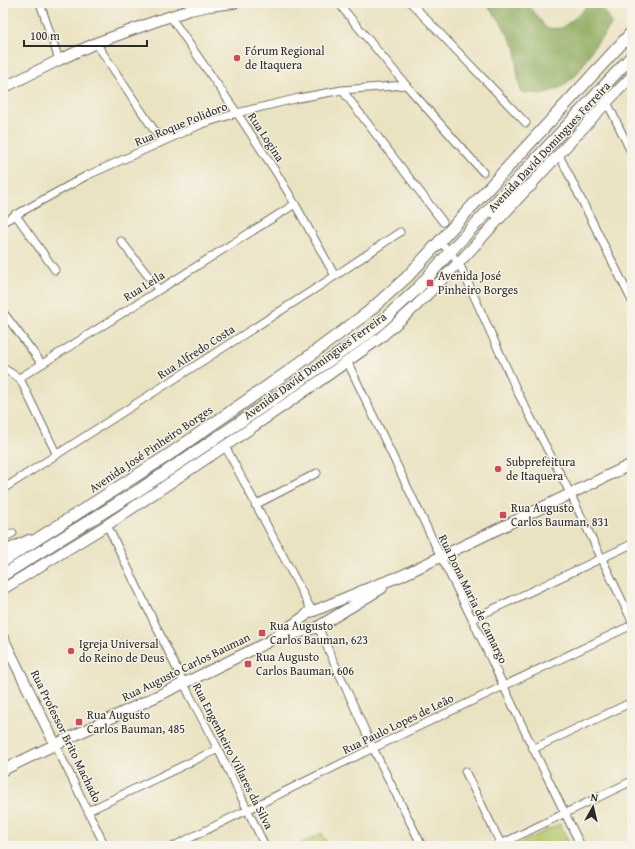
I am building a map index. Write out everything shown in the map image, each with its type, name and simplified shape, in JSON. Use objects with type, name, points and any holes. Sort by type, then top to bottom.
[{"type":"main road","points":[[3,88],[96,43],[196,6],[234,3]]},
{"type":"main road","points":[[608,58],[632,27]]},
{"type":"main road","name":"Avenida José Pinheiro Borges","points":[[3,561],[166,456],[289,371],[367,313],[407,277],[632,32]]},
{"type":"main road","points":[[3,575],[139,490],[370,332],[417,289],[632,56]]},
{"type":"main road","name":"Avenida David Domingues Ferreira","points":[[3,589],[107,525],[225,446],[380,338],[415,307],[459,263],[632,76]]},
{"type":"main road","points":[[480,220],[510,202],[531,185]]},
{"type":"main road","name":"Rua Augusto Carlos Bauman","points":[[3,770],[184,684],[271,640],[310,613],[398,577],[632,464]]},
{"type":"main road","points":[[3,552],[52,529]]},
{"type":"main road","name":"Rua Augusto Carlos Bauman","points":[[271,640],[317,627],[398,577]]},
{"type":"main road","points":[[310,613],[319,614],[322,619],[322,622],[317,627],[310,628],[305,622],[310,613]]},
{"type":"main road","name":"Rua Professor Brito Machado","points":[[3,638],[55,744]]},
{"type":"street","points":[[40,3],[59,60]]},
{"type":"street","points":[[340,3],[344,10],[406,85],[483,172]]},
{"type":"street","points":[[411,3],[526,123]]},
{"type":"street","name":"Rua Logina","points":[[170,16],[276,172],[335,276]]},
{"type":"street","points":[[96,43],[162,142]]},
{"type":"street","name":"Rua Roque Polidoro","points":[[3,222],[86,176],[202,124],[237,113],[299,98],[342,90],[406,85]]},
{"type":"street","points":[[342,90],[443,222]]},
{"type":"street","points":[[607,102],[632,154]]},
{"type":"street","points":[[558,155],[632,301]]},
{"type":"street","name":"Rua Leila","points":[[19,378],[295,204]]},
{"type":"street","points":[[15,214],[55,270]]},
{"type":"street","name":"Rua Alfredo Costa","points":[[3,489],[335,276],[400,232]]},
{"type":"street","points":[[121,241],[159,290]]},
{"type":"street","points":[[440,241],[459,263],[518,393],[570,493],[632,621]]},
{"type":"street","points":[[3,312],[42,364]]},
{"type":"street","name":"Rua Dona Maria de Camargo","points":[[348,361],[533,749],[581,846]]},
{"type":"street","points":[[3,368],[19,378],[57,455]]},
{"type":"street","points":[[225,446],[256,504],[310,613]]},
{"type":"street","points":[[256,504],[317,473]]},
{"type":"street","name":"Rua Engenheiro Villares da Silva","points":[[107,525],[265,846]]},
{"type":"street","points":[[3,538],[13,533]]},
{"type":"street","points":[[472,619],[632,544]]},
{"type":"street","name":"Rua Paulo Lopes de Leão","points":[[174,846],[373,748],[632,625]]},
{"type":"street","points":[[317,627],[373,748],[422,846]]},
{"type":"street","points":[[533,749],[632,702]]},
{"type":"street","name":"Rua Professor Brito Machado","points":[[55,744],[105,846]]},
{"type":"street","points":[[88,811],[218,749]]},
{"type":"street","points":[[465,771],[499,845],[632,781]]},
{"type":"green space","points":[[481,3],[527,3],[547,29],[562,28],[583,11],[588,3],[593,3],[603,8],[612,23],[593,48],[577,74],[562,87],[542,94],[521,92],[517,71],[516,49],[500,21],[488,7]]},
{"type":"green space","points":[[560,824],[570,846],[514,846]]},
{"type":"green space","points":[[322,833],[328,846],[303,846],[301,843]]},
{"type":"place","name":"Fórum Regional de Itaquera","points":[[237,58]]},
{"type":"place","name":"Avenida José Pinheiro Borges","points":[[430,283]]},
{"type":"place","name":"Subprefeitura de Itaquera","points":[[498,469]]},
{"type":"place","name":"Rua Augusto Carlos Bauman, 831","points":[[503,515]]},
{"type":"place","name":"Rua Augusto Carlos Bauman, 623","points":[[262,633]]},
{"type":"place","name":"Igreja Universal do Reino de Deus","points":[[71,651]]},
{"type":"place","name":"Rua Augusto Carlos Bauman, 606","points":[[248,664]]},
{"type":"place","name":"Rua Augusto Carlos Bauman, 485","points":[[79,722]]}]
